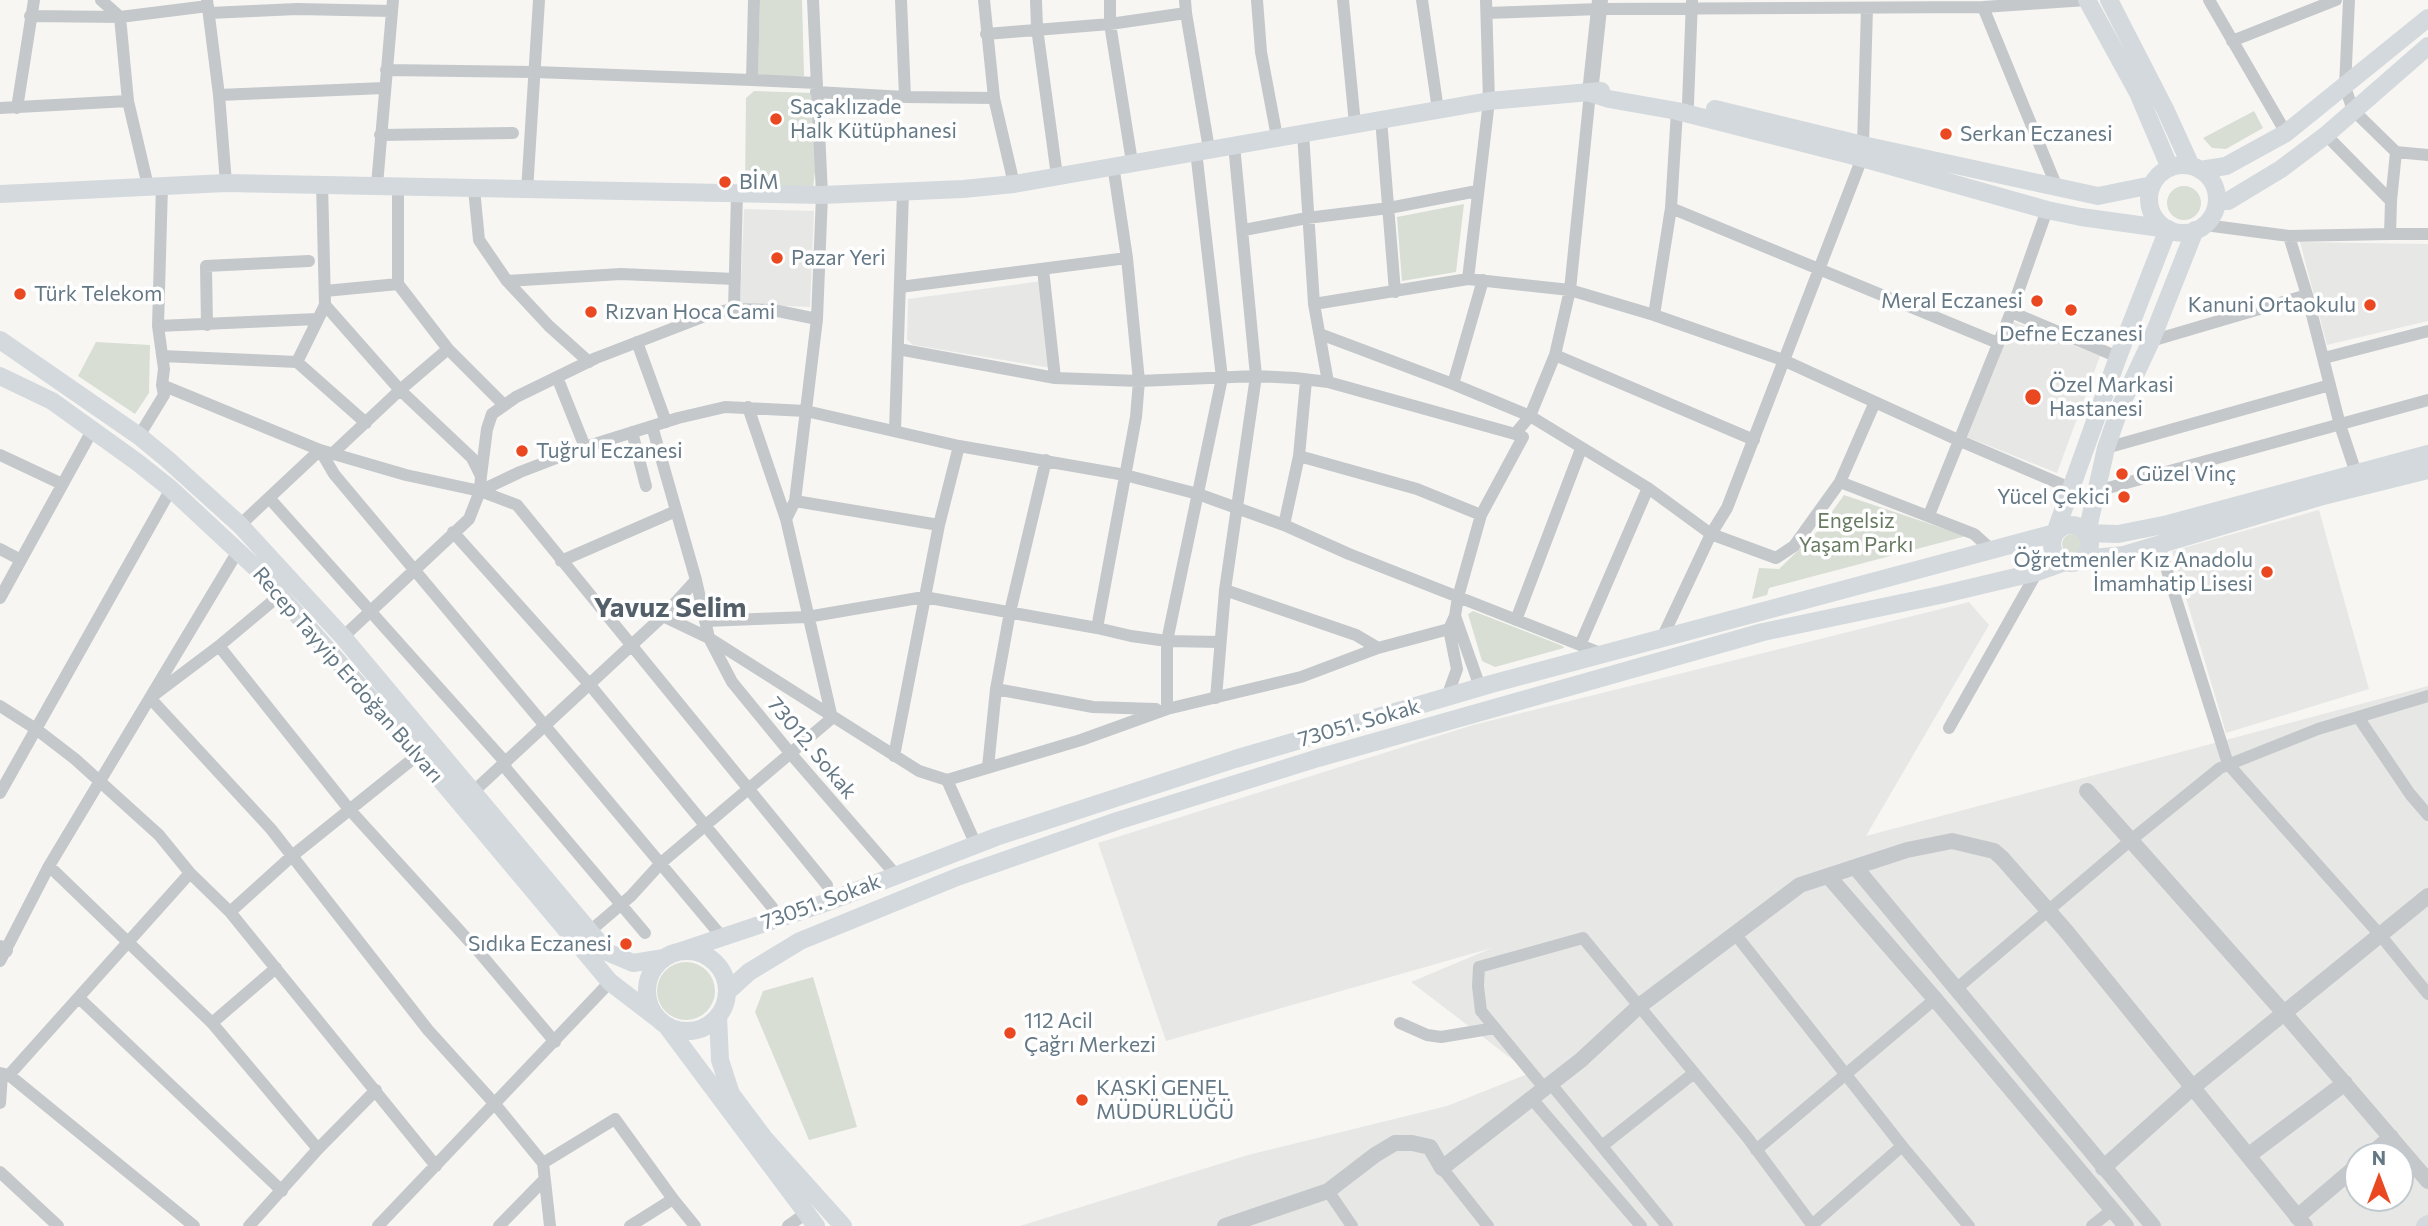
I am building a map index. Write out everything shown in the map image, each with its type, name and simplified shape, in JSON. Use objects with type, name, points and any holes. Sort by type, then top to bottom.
[{"type":"main road","points":[[2087,0],[2138,93],[2170,168]]},
{"type":"main road","points":[[2074,561],[2090,550],[2087,533],[2106,448],[2121,405],[2200,228],[2215,210],[2217,201],[2213,183],[2196,168],[2109,0]]},
{"type":"main road","points":[[2168,229],[2153,215],[2150,205],[2152,185],[2157,178],[2170,168],[2226,166],[2286,133],[2428,18]]},
{"type":"main road","points":[[2217,201],[2228,201],[2281,169],[2326,135],[2428,46]]},
{"type":"main road","points":[[0,194],[226,183],[323,183],[527,191],[822,195],[903,193],[1014,184],[1489,101],[1611,89],[1862,152],[2047,210],[2177,232],[2200,228]]},
{"type":"main road","points":[[1862,152],[2056,185],[2098,196],[2152,185]]},
{"type":"main road","points":[[2074,561],[2056,555],[2052,539],[2168,229]]},
{"type":"main road","name":"Recep Tayyip Erdoğan Bulvarı","points":[[0,340],[139,436],[240,526],[343,637],[607,952],[633,963],[670,956]]},
{"type":"main road","points":[[0,349],[89,400]]},
{"type":"main road","points":[[0,370],[52,401]]},
{"type":"main road","name":"Recep Tayyip Erdoğan Bulvarı","points":[[0,376],[52,401],[93,429],[171,489],[238,551],[419,754],[610,982],[662,1021],[810,1220]]},
{"type":"main road","points":[[2055,533],[2063,526],[2074,525],[2087,533],[2127,533],[2428,454]]},
{"type":"main road","points":[[727,992],[749,972],[808,937],[957,877],[1117,821],[1318,758],[1763,632],[2037,572],[2074,561],[2124,555],[2319,496],[2428,470]]},
{"type":"main road","points":[[2013,545],[2049,524],[2069,490]]},
{"type":"main road","points":[[2096,494],[2097,517],[2108,527],[2127,533]]},
{"type":"main road","name":"73051. Sokak","points":[[670,956],[825,903],[976,845],[1235,759],[1663,636],[2055,533]]},
{"type":"main road","points":[[688,951],[712,959],[726,980],[727,992],[725,1005],[718,1017],[699,1029],[677,1030],[662,1021],[650,1006],[647,993],[648,980],[654,968],[670,956],[688,951]]},
{"type":"main road","points":[[718,1017],[720,1060],[731,1094],[764,1138],[843,1226]]},
{"type":"street","points":[[17,108],[34,0]]},
{"type":"street","points":[[101,0],[120,17],[128,101],[155,186],[158,326],[164,369],[164,394],[139,436]]},
{"type":"street","points":[[527,191],[539,0]]},
{"type":"street","points":[[752,80],[754,0]]},
{"type":"street","points":[[786,519],[795,501],[817,319],[822,195],[813,0]]},
{"type":"street","points":[[901,0],[905,97]]},
{"type":"street","points":[[984,0],[994,98],[1014,184]]},
{"type":"street","points":[[1035,0],[1057,176]]},
{"type":"street","points":[[1110,0],[1111,24],[1132,162]]},
{"type":"street","points":[[1257,0],[1261,52],[1277,137]]},
{"type":"street","points":[[1343,0],[1355,124]]},
{"type":"street","points":[[1422,0],[1438,110]]},
{"type":"street","points":[[1468,279],[1489,101],[1487,6],[1867,8],[1900,4],[1987,5],[2087,0]]},
{"type":"street","points":[[2209,0],[2286,133]]},
{"type":"street","points":[[2232,41],[2336,0]]},
{"type":"street","points":[[2349,0],[2345,87],[2353,110],[2396,152],[2428,155]]},
{"type":"street","points":[[1515,435],[1530,416],[1555,355],[1570,290],[1600,5]]},
{"type":"street","points":[[1654,315],[1671,208],[1692,5]]},
{"type":"street","points":[[1987,5],[2056,185]]},
{"type":"street","points":[[30,16],[120,17],[208,6],[393,6],[377,185]]},
{"type":"street","points":[[208,6],[226,183]]},
{"type":"street","points":[[986,34],[1111,24],[1186,7],[1202,150],[1222,378],[1167,641],[1167,709]]},
{"type":"street","points":[[1663,636],[1711,534],[1727,508],[1862,152],[1867,8]]},
{"type":"street","points":[[386,70],[752,80],[905,97],[994,98]]},
{"type":"street","points":[[219,95],[384,88]]},
{"type":"street","points":[[0,108],[128,101]]},
{"type":"street","points":[[1381,119],[1395,292]]},
{"type":"street","points":[[380,135],[513,133]]},
{"type":"street","points":[[1303,133],[1314,304],[1328,382]]},
{"type":"street","points":[[2326,135],[2391,201]]},
{"type":"street","points":[[1216,698],[1225,590],[1256,376],[1234,145]]},
{"type":"street","points":[[2390,234],[2396,152]]},
{"type":"street","points":[[1097,628],[1136,417],[1139,381],[1113,166]]},
{"type":"street","points":[[297,362],[325,305],[323,183]]},
{"type":"street","points":[[398,186],[398,285],[449,349],[503,404]]},
{"type":"street","points":[[474,189],[479,240],[507,281],[549,326],[589,362]]},
{"type":"street","points":[[1244,230],[1307,218],[1389,208],[1477,191]]},
{"type":"street","points":[[895,430],[903,193]]},
{"type":"street","points":[[734,309],[737,194]]},
{"type":"street","points":[[1671,208],[1998,343]]},
{"type":"street","points":[[1929,515],[2011,312],[2047,210]]},
{"type":"street","points":[[2200,228],[2289,236],[2428,234]]},
{"type":"street","points":[[2289,236],[2340,425],[2356,473]]},
{"type":"street","points":[[900,287],[1126,258]]},
{"type":"street","points":[[207,325],[206,266],[309,261]]},
{"type":"street","points":[[1043,269],[1055,377]]},
{"type":"street","points":[[507,281],[621,274],[735,279]]},
{"type":"street","points":[[1314,304],[1468,279],[1570,290],[1654,315],[1783,360],[2069,490]]},
{"type":"street","points":[[1453,384],[1483,280]]},
{"type":"street","points":[[326,291],[398,285]]},
{"type":"street","points":[[2151,341],[2307,295]]},
{"type":"street","points":[[325,305],[400,390],[472,458],[481,476]]},
{"type":"street","points":[[343,637],[469,519],[480,491],[487,429],[492,414],[503,404],[589,362],[713,313],[734,309],[774,310],[817,319]]},
{"type":"street","points":[[2011,312],[2118,357]]},
{"type":"street","points":[[158,326],[317,319]]},
{"type":"street","points":[[2324,358],[2428,331]]},
{"type":"street","points":[[1320,334],[1530,416],[1648,488],[1711,534],[1776,558],[1794,546],[1840,482],[1875,402]]},
{"type":"street","points":[[637,342],[666,422]]},
{"type":"street","points":[[333,453],[400,390],[449,349]]},
{"type":"street","points":[[898,349],[1055,377],[1139,381],[1256,376],[1328,382],[1523,437],[1481,515],[1455,616],[1449,629],[1457,669],[1447,697]]},
{"type":"street","points":[[1555,355],[1754,440]]},
{"type":"street","points":[[162,356],[297,362],[366,423]]},
{"type":"street","points":[[557,377],[585,447]]},
{"type":"street","points":[[1284,525],[1299,456],[1306,381]]},
{"type":"street","points":[[162,385],[320,450],[406,475],[480,491],[517,505],[827,885]]},
{"type":"street","points":[[2106,448],[2330,385]]},
{"type":"street","points":[[2096,494],[2428,400]]},
{"type":"street","points":[[480,491],[585,447],[725,407],[806,411],[959,446],[1125,475],[1198,494],[1284,525],[1349,554],[1603,654]]},
{"type":"street","points":[[748,407],[786,519],[832,718]]},
{"type":"street","name":"73012. Sokak","points":[[652,426],[696,580],[709,638],[732,682],[896,875]]},
{"type":"street","points":[[0,598],[93,429]]},
{"type":"street","points":[[632,432],[646,486]]},
{"type":"street","points":[[894,755],[939,525],[959,446]]},
{"type":"street","points":[[1516,620],[1581,449]]},
{"type":"street","points":[[240,526],[320,450]]},
{"type":"street","points":[[320,450],[334,474],[722,937]]},
{"type":"street","points":[[0,454],[62,484]]},
{"type":"street","points":[[1299,456],[1417,489],[1481,515]]},
{"type":"street","points":[[988,767],[996,689],[1010,612],[1046,460]]},
{"type":"street","points":[[1840,482],[1974,534],[1993,551]]},
{"type":"street","points":[[1580,645],[1648,488]]},
{"type":"street","points":[[0,793],[171,489]]},
{"type":"street","points":[[270,499],[504,764],[645,933]]},
{"type":"street","points":[[795,501],[939,525]]},
{"type":"street","points":[[561,561],[676,511]]},
{"type":"street","points":[[453,532],[590,685],[772,907]]},
{"type":"street","points":[[2159,545],[2228,764],[2381,936],[2428,994]]},
{"type":"street","points":[[0,550],[21,560]]},
{"type":"street","points":[[2,953],[100,780],[238,551]]},
{"type":"street","points":[[1949,728],[2037,572]]},
{"type":"street","points":[[474,791],[663,616],[696,580]]},
{"type":"street","points":[[1225,590],[1356,635],[1378,648]]},
{"type":"street","points":[[150,698],[280,595]]},
{"type":"street","points":[[705,621],[807,617],[924,597],[1131,636],[1167,641],[1220,642]]},
{"type":"street","points":[[663,616],[709,638],[919,771],[947,780],[1081,740],[1167,709],[1301,677],[1378,648],[1449,629]]},
{"type":"street","points":[[1455,616],[1480,687]]},
{"type":"street","points":[[219,646],[349,809],[479,952],[555,1042]]},
{"type":"street","points":[[996,689],[1093,707],[1167,709]]},
{"type":"street","points":[[1956,989],[2220,768],[2318,729],[2428,696]]},
{"type":"street","points":[[150,698],[271,829],[428,1030],[494,1103],[543,1163],[550,1226]]},
{"type":"street","points":[[0,706],[36,729],[100,780],[159,835],[190,873],[230,912],[436,1166]]},
{"type":"street","points":[[2358,717],[2410,794],[2428,815]]},
{"type":"street","points":[[590,931],[631,897],[661,863],[832,718]]},
{"type":"street","points":[[230,912],[292,856],[419,754]]},
{"type":"street","points":[[947,780],[976,845]]},
{"type":"street","points":[[2087,791],[2285,1014],[2428,1181]]},
{"type":"street","points":[[1441,1168],[1543,1091],[1638,1007],[1800,885],[1908,850],[1952,841],[1994,851],[2002,858],[2049,910],[2301,1221],[2344,1179]]},
{"type":"street","points":[[50,866],[212,1023],[318,1149]]},
{"type":"street","points":[[1856,868],[2153,1226]]},
{"type":"street","points":[[0,1103],[4,1074],[79,998],[190,873]]},
{"type":"street","points":[[1829,877],[2126,1226]]},
{"type":"street","points":[[2103,1168],[2193,1087],[2428,896]]},
{"type":"street","points":[[1736,935],[1845,1075],[1965,1221],[1948,1226]]},
{"type":"street","points":[[1641,1226],[1481,1011],[1479,967],[1583,938],[1756,1150],[1813,1225],[1902,1146]]},
{"type":"street","points":[[212,1023],[276,968]]},
{"type":"street","points":[[378,1226],[610,982]]},
{"type":"street","points":[[79,998],[282,1191]]},
{"type":"street","points":[[1756,1150],[1935,999]]},
{"type":"street","points":[[1399,1023],[1427,1035],[1441,1037],[1495,1028]]},
{"type":"street","points":[[1602,1146],[1694,1073]]},
{"type":"street","points":[[4,1074],[194,1226]]},
{"type":"street","points":[[2249,1155],[2345,1083]]},
{"type":"street","points":[[249,1226],[318,1149],[376,1090]]},
{"type":"street","points":[[1543,1091],[1602,1146],[1667,1226]]},
{"type":"street","points":[[543,1163],[615,1119],[695,1226]]},
{"type":"street","points":[[2385,1142],[2391,1137]]},
{"type":"street","points":[[1225,1226],[1328,1191],[1395,1143],[1412,1143],[1430,1147],[1441,1168],[1488,1226]]},
{"type":"street","points":[[0,1172],[58,1226]]},
{"type":"street","points":[[499,1226],[543,1181]]},
{"type":"street","points":[[1328,1191],[1352,1226]]},
{"type":"street","points":[[629,1226],[673,1199]]},
{"type":"street","points":[[2092,1226],[2112,1210]]},
{"type":"street","points":[[788,1226],[810,1220]]},
{"type":"shaded area","name":"Pazar Yeri","points":[[744,209],[814,211],[810,307],[740,304]]},
{"type":"shaded area","points":[[2300,242],[2428,244],[2428,321],[2327,345]]},
{"type":"shaded area","points":[[1042,281],[1051,368],[913,345],[907,340],[908,299]]},
{"type":"shaded area","name":"Özel Markasi Hastanesi","points":[[2010,320],[2100,356],[2057,473],[1967,437]]},
{"type":"shaded area","points":[[2319,510],[2369,689],[2226,733],[2172,551]]},
{"type":"shaded area","points":[[1969,602],[1989,625],[1866,836],[2428,686],[2428,1226],[1020,1226],[1248,1155],[1447,1106],[1530,1073],[1411,982],[1492,948],[1166,1041],[1098,843],[1473,725]]},
{"type":"green space","points":[[760,0],[802,0],[804,76],[758,76]]},
{"type":"green space","points":[[754,91],[812,93],[816,165],[813,187],[745,186],[746,98]]},
{"type":"green space","points":[[2254,111],[2263,128],[2226,149],[2212,148],[2203,138]]},
{"type":"green space","points":[[2184,186],[2196,191],[2201,203],[2196,215],[2184,220],[2172,215],[2167,203],[2172,191]]},
{"type":"green space","points":[[1464,204],[1456,272],[1402,281],[1397,217]]},
{"type":"green space","points":[[96,342],[150,345],[149,393],[135,414],[78,376]]},
{"type":"green space","name":"Engelsiz Yaşam Parkı","points":[[1844,495],[1966,536],[1769,588],[1767,595],[1752,599],[1759,568],[1779,569],[1819,530]]},
{"type":"green space","points":[[2072,534],[2079,537],[2082,544],[2079,551],[2072,554],[2065,551],[2062,544],[2065,537]]},
{"type":"green space","points":[[1473,611],[1564,648],[1495,667],[1482,661],[1468,614]]},
{"type":"green space","points":[[686,962],[702,967],[710,975],[715,991],[710,1007],[702,1015],[686,1020],[670,1015],[662,1007],[657,991],[662,975],[670,967]]},
{"type":"green space","points":[[813,977],[857,1127],[809,1140],[755,1012],[763,991]]},
{"type":"place","name":"Saçaklızade Halk Kütüphanesi","points":[[776,119]]},
{"type":"place","name":"Serkan Eczanesi","points":[[1946,134]]},
{"type":"place","name":"BİM","points":[[725,182]]},
{"type":"place","name":"Pazar Yeri","points":[[777,258]]},
{"type":"place","name":"Türk Telekom","points":[[20,294]]},
{"type":"place","name":"Meral Eczanesi","points":[[2037,301]]},
{"type":"place","name":"Kanuni Ortaokulu","points":[[2370,305]]},
{"type":"place","name":"Defne Eczanesi","points":[[2071,310]]},
{"type":"place","name":"Rızvan Hoca Cami","points":[[591,312]]},
{"type":"place","name":"Özel Markasi Hastanesi","points":[[2033,397]]},
{"type":"place","name":"Tuğrul Eczanesi","points":[[522,451]]},
{"type":"place","name":"Güzel Vinç","points":[[2122,474]]},
{"type":"place","name":"Yücel Çekici","points":[[2124,497]]},
{"type":"place","name":"Öğretmenler Kız Anadolu İmamhatip Lisesi","points":[[2267,572]]},
{"type":"place","name":"Sıdıka Eczanesi","points":[[626,944]]},
{"type":"place","name":"112 Acil Çağrı Merkezi","points":[[1010,1033]]},
{"type":"place","name":"KASKİ GENEL MÜDÜRLÜĞÜ","points":[[1082,1100]]},
{"type":"district","name":"Yavuz Selim","points":[[670,608]]}]
